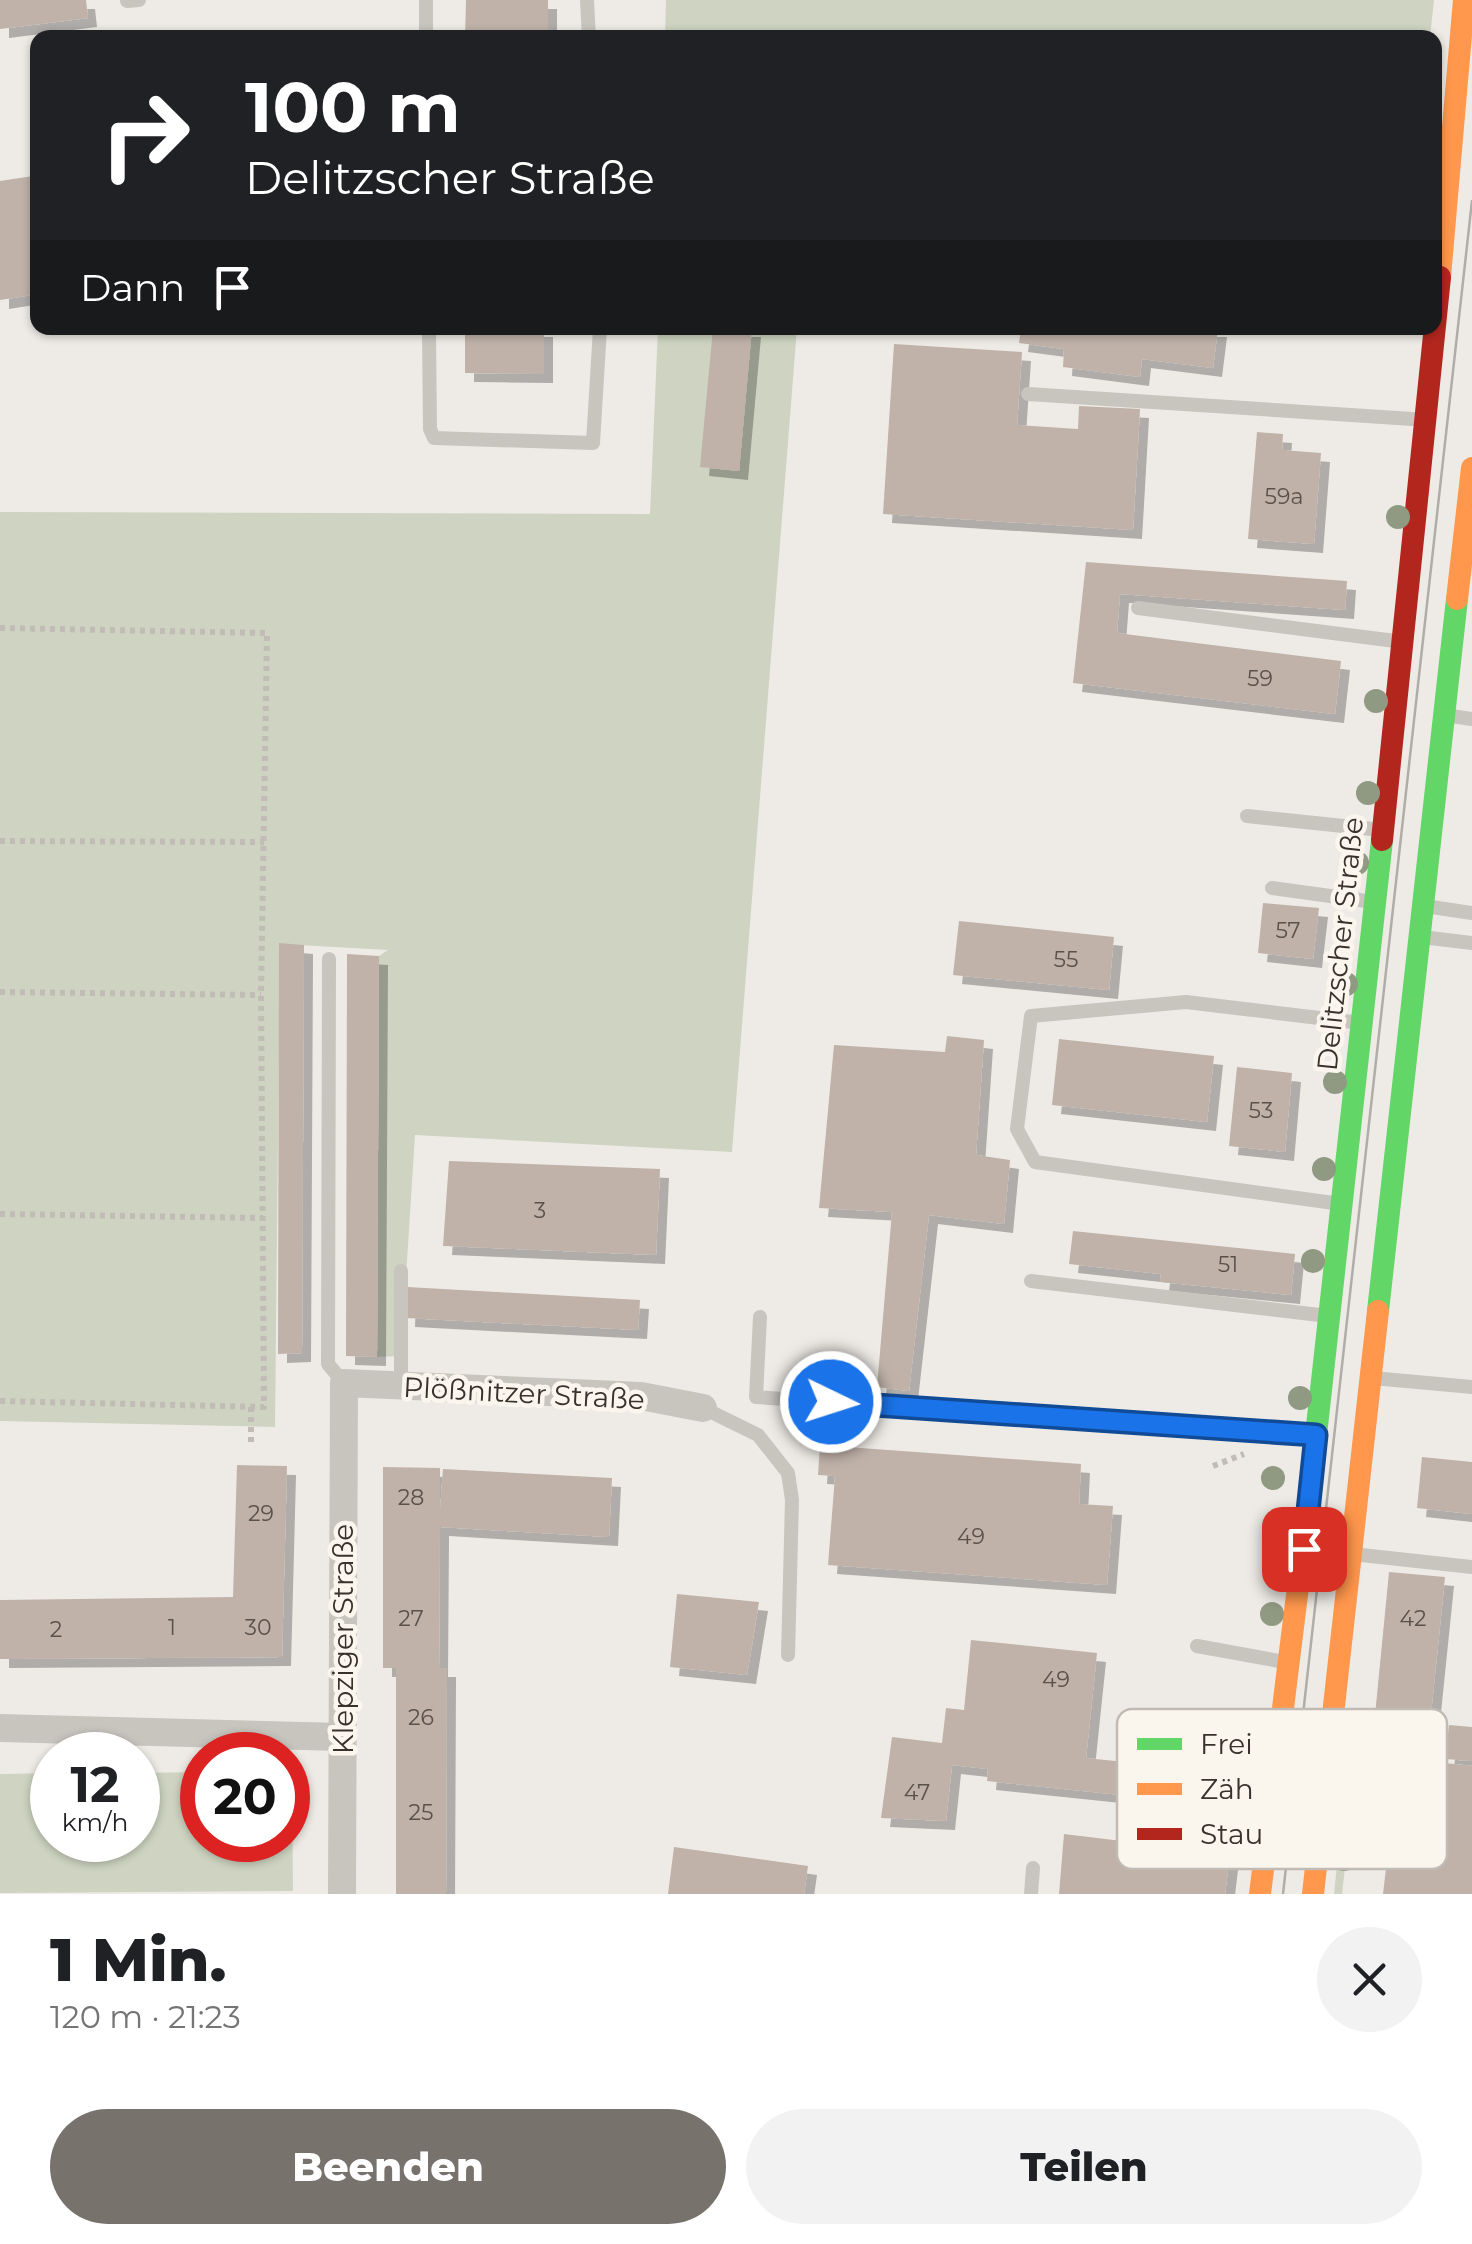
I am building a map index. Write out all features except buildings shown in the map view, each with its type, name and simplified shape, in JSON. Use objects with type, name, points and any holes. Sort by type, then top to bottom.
[{"type":"main road","name":"Delitzscher Straße","points":[[1442,257],[1464,0]]},
{"type":"main road","name":"Delitzscher Straße","points":[[1285,1709],[1435,335]]},
{"type":"main road","points":[[1334,1709],[1472,468]]},
{"type":"main road","name":"Delitzscher Straße","points":[[1260,1894],[1263,1869]]},
{"type":"main road","points":[[1313,1894],[1316,1869]]},
{"type":"street","name":"Plößnitzer Straße","points":[[344,1383],[402,1379],[642,1396],[703,1408]]},
{"type":"street","name":"Klepziger Straße","points":[[342,1894],[344,1383]]},
{"type":"street","points":[[0,1728],[342,1736]]},
{"type":"lane","points":[[426,0],[426,30]]},
{"type":"lane","points":[[587,0],[589,30]]},
{"type":"lane","points":[[429,335],[430,428],[434,438],[594,443],[600,335]]},
{"type":"lane","points":[[1028,394],[1428,420]]},
{"type":"lane","points":[[1138,608],[1404,642]]},
{"type":"lane","points":[[1444,715],[1472,719]]},
{"type":"lane","points":[[1247,816],[1383,830]]},
{"type":"lane","points":[[1272,888],[1375,902]]},
{"type":"lane","points":[[1424,906],[1472,912]]},
{"type":"lane","points":[[1421,937],[1472,943]]},
{"type":"lane","points":[[329,959],[328,1364],[344,1383]]},
{"type":"lane","points":[[1342,1204],[1035,1162],[1017,1129],[1031,1016],[1186,1002],[1361,1024]]},
{"type":"lane","points":[[401,1271],[402,1379],[648,1385]]},
{"type":"lane","points":[[1031,1281],[1330,1316]]},
{"type":"lane","points":[[760,1317],[756,1397],[1316,1435]]},
{"type":"lane","points":[[1370,1378],[1472,1387]]},
{"type":"lane","points":[[703,1408],[758,1435],[788,1473],[792,1500],[788,1655]]},
{"type":"lane","points":[[1352,1554],[1472,1567]]},
{"type":"lane","points":[[1197,1646],[1291,1663]]},
{"type":"lane","points":[[1031,1894],[1033,1868]]},
{"type":"path","points":[[0,628],[267,633],[262,995],[264,1408],[0,1401]]},
{"type":"path","points":[[0,841],[264,842]]},
{"type":"path","points":[[0,992],[262,995]]},
{"type":"path","points":[[0,1214],[263,1218]]},
{"type":"path","points":[[251,1407],[251,1447]]},
{"type":"green space","points":[[666,0],[1434,0],[1431,30],[665,30]]},
{"type":"green space","points":[[658,335],[796,335],[732,1152],[415,1135],[401,1356],[377,1357],[379,956],[388,950],[280,944],[275,1427],[0,1421],[0,512],[650,514]]},
{"type":"green space","points":[[180,1772],[180,1862],[293,1862],[293,1891],[0,1893],[0,1774],[30,1773],[30,1862],[160,1862],[160,1773]]},
{"type":"green space","points":[[1337,1869],[1345,1869],[1342,1894],[1334,1894]]},
{"type":"tram line","points":[[1304,1709],[1472,201]]},
{"type":"tram line","points":[[1283,1894],[1286,1869]]},
{"type":"traffic: fast","points":[[1378,1311],[1457,599]]},
{"type":"traffic: fast","points":[[1309,1498],[1382,840]]},
{"type":"traffic: slow","points":[[1442,254],[1464,0]]},
{"type":"traffic: slow","points":[[1457,599],[1472,468]]},
{"type":"traffic: slow","points":[[1334,1709],[1378,1311]]},
{"type":"traffic: slow","points":[[1283,1709],[1309,1498]]},
{"type":"traffic: slow","points":[[1260,1894],[1263,1869]]},
{"type":"traffic: slow","points":[[1313,1894],[1316,1869]]},
{"type":"traffic: jam","points":[[1382,840],[1434,335]]},
{"type":"route","points":[[831,1402],[1316,1435],[1304,1549]]}]
